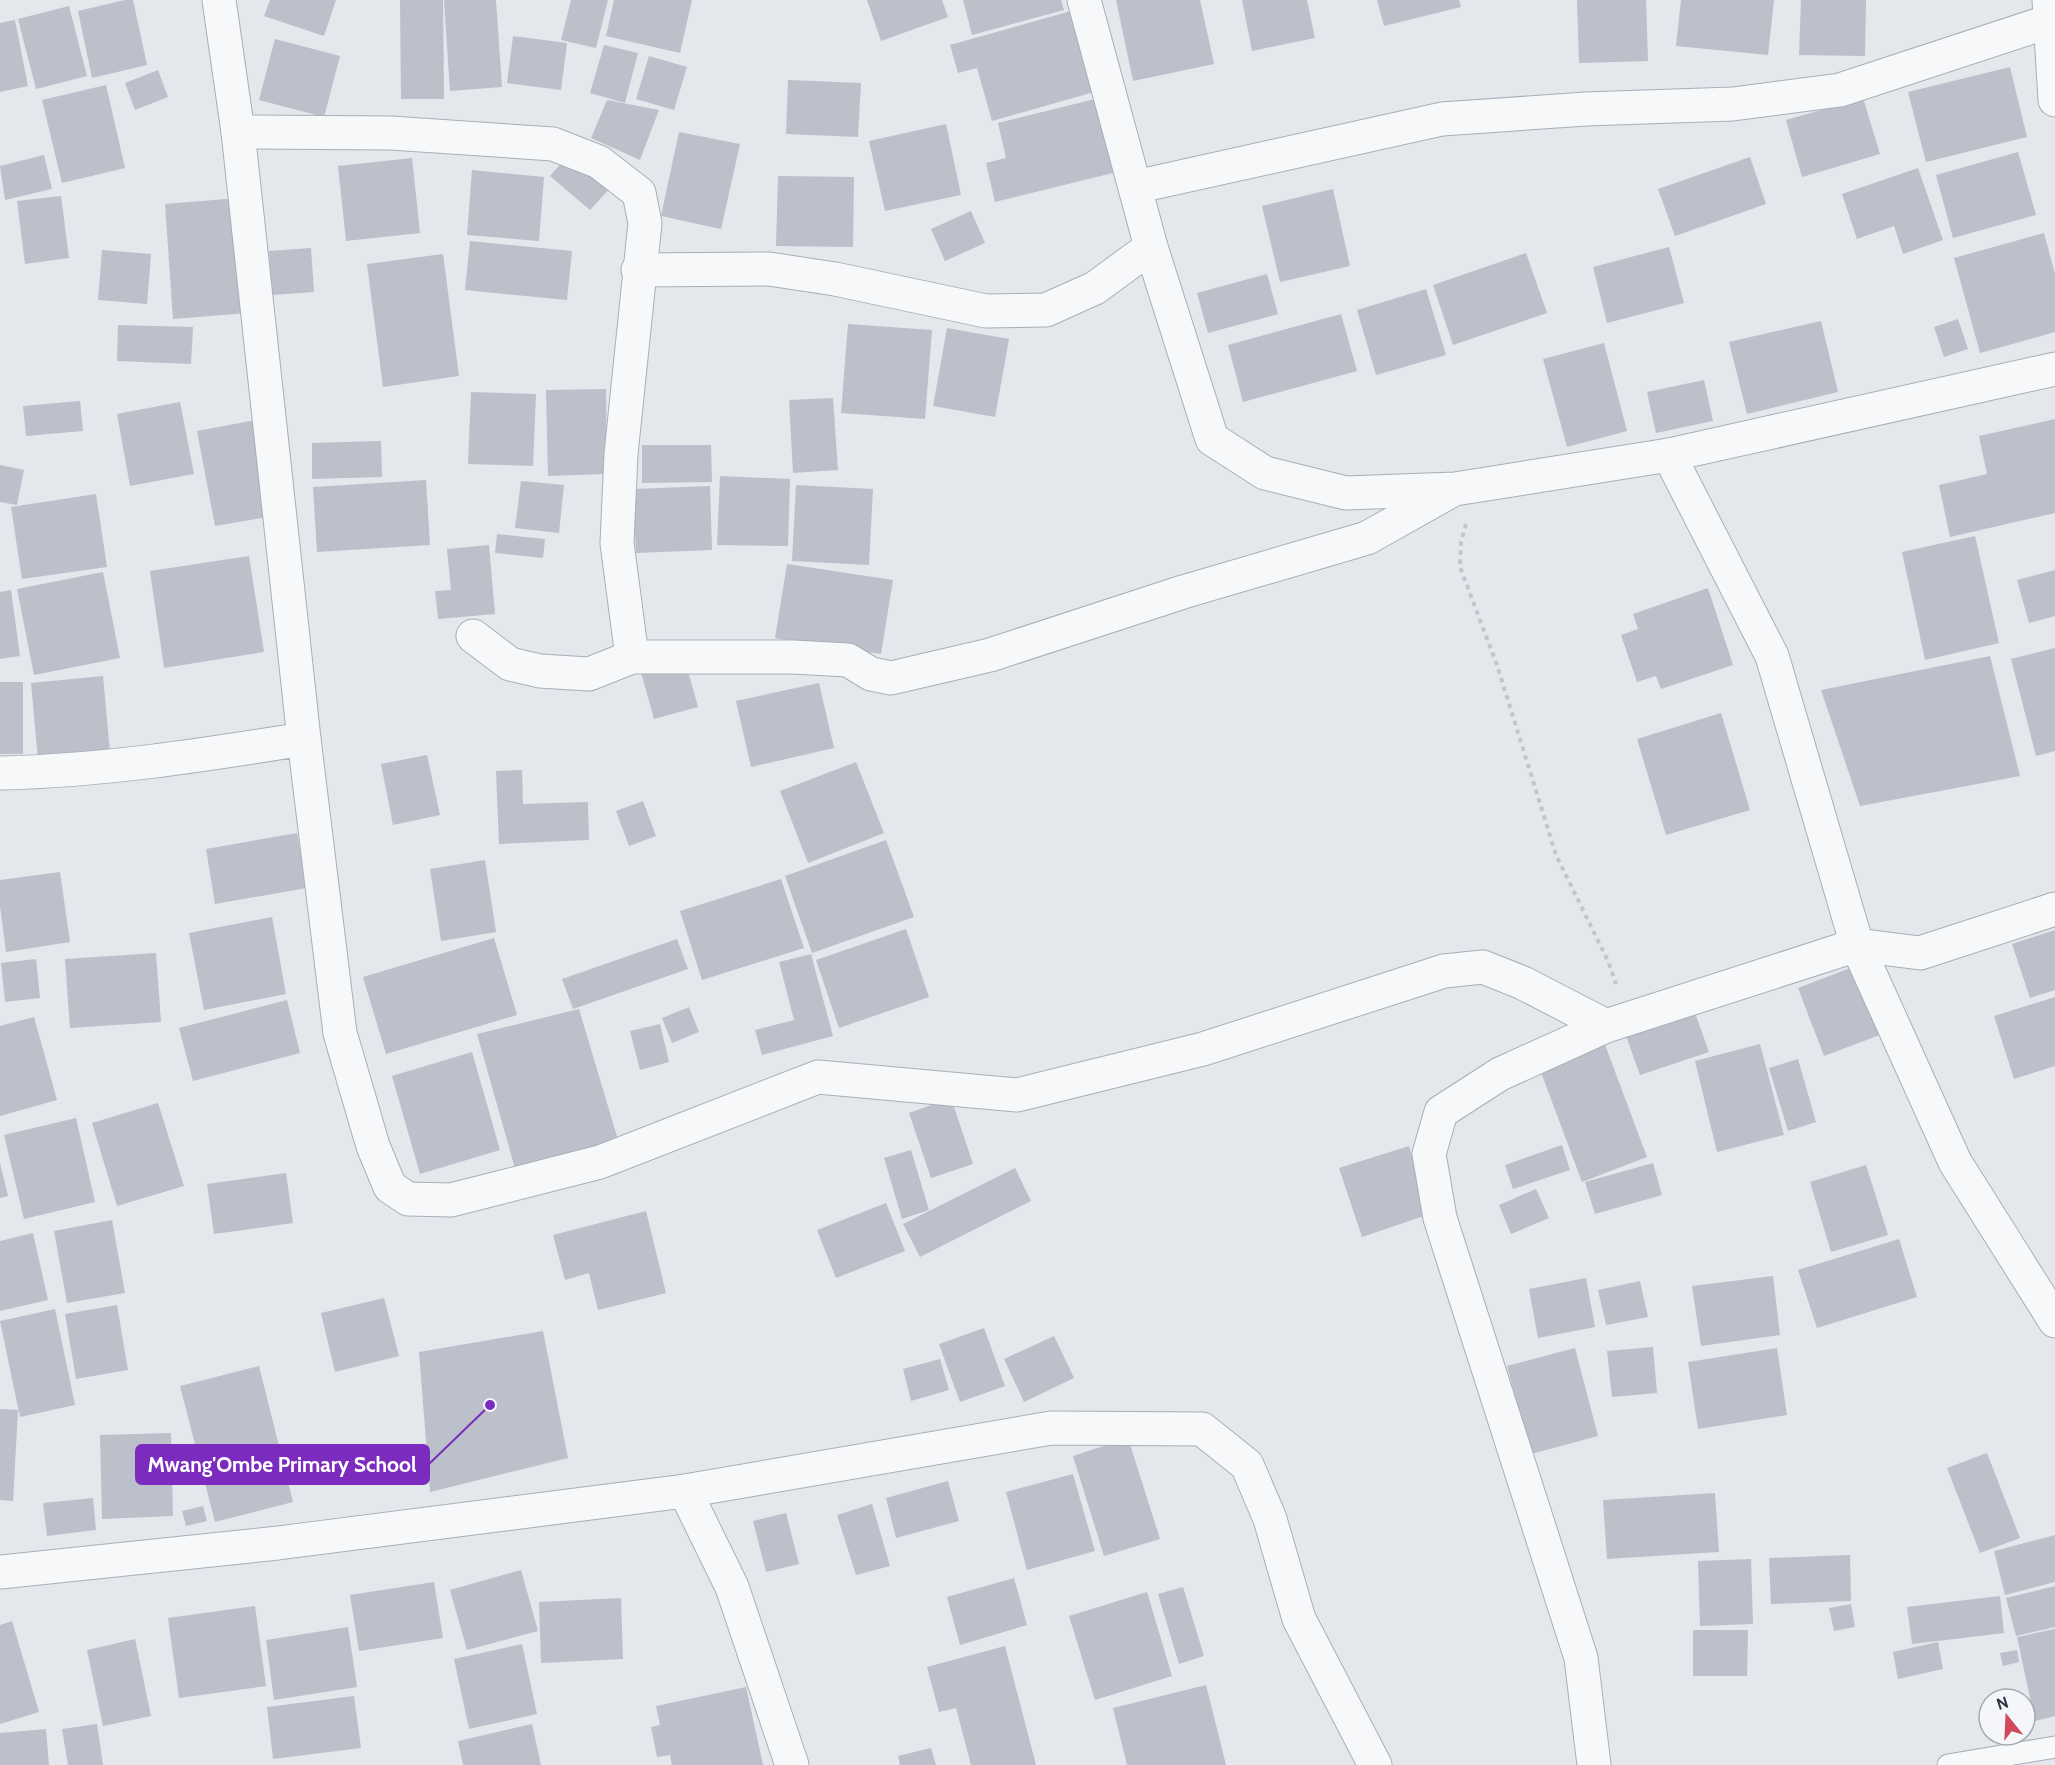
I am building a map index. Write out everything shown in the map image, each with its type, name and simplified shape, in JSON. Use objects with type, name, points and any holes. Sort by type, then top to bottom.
[{"type":"street","points":[[219,0],[238,132],[304,739],[340,1034],[373,1146],[390,1187],[408,1199],[450,1200],[600,1162],[818,1077],[1017,1095],[1203,1049],[1444,971],[1483,967],[1617,1023]]},
{"type":"street","points":[[1084,0],[1151,247],[1212,439],[1265,473],[1346,493],[1455,489],[1669,455],[2055,369]]},
{"type":"street","points":[[1135,187],[1442,119],[1586,109],[1733,105],[1840,90],[2050,11],[2055,100]]},
{"type":"street","points":[[238,132],[391,133],[553,144],[598,162],[639,193],[645,223],[638,270],[621,454],[616,543],[632,657]]},
{"type":"street","points":[[638,270],[769,269],[835,279],[986,311],[1046,310],[1095,288],[1151,247]]},
{"type":"street","points":[[1669,455],[1772,656],[1857,945],[1955,1162],[2055,1321]]},
{"type":"street","points":[[473,636],[510,664],[540,671],[589,674],[632,657],[848,660],[871,674],[891,678],[990,655],[1183,592],[1367,538],[1455,489]]},
{"type":"street","points":[[0,773],[51,772],[162,761],[304,739]]},
{"type":"street","points":[[1594,1765],[1581,1658],[1440,1218],[1430,1154],[1441,1112],[1500,1074],[1617,1023],[1857,945],[1920,953],[2055,909]]},
{"type":"street","points":[[0,1572],[278,1543],[685,1491],[1051,1428],[1202,1429],[1247,1465],[1270,1518],[1299,1619],[1375,1765]]},
{"type":"street","points":[[685,1491],[732,1587],[792,1765]]},
{"type":"lane","points":[[1948,1765],[2055,1747]]},
{"type":"path","points":[[1455,489],[1467,521],[1461,542],[1460,567],[1465,584],[1497,665],[1556,855],[1608,961],[1617,1023]]},
{"type":"building","points":[[133,0],[147,65],[92,78],[78,11]]},
{"type":"building","points":[[270,0],[336,0],[324,36],[264,16]]},
{"type":"building","points":[[400,0],[443,0],[444,99],[401,99]]},
{"type":"building","points":[[444,0],[496,0],[502,87],[450,91]]},
{"type":"building","points":[[571,0],[608,0],[596,48],[561,40]]},
{"type":"building","points":[[614,0],[692,0],[680,53],[606,36]]},
{"type":"building","points":[[867,0],[942,0],[948,17],[881,41]]},
{"type":"building","points":[[963,0],[1061,0],[1064,10],[972,35]]},
{"type":"building","points":[[1116,0],[1200,0],[1214,64],[1133,81]]},
{"type":"building","points":[[1242,0],[1307,0],[1315,38],[1252,51]]},
{"type":"building","points":[[1377,0],[1459,0],[1461,7],[1384,26]]},
{"type":"building","points":[[1577,0],[1646,0],[1648,61],[1579,63]]},
{"type":"building","points":[[1681,0],[1774,0],[1768,55],[1676,46]]},
{"type":"building","points":[[1801,0],[1866,0],[1865,56],[1799,55]]},
{"type":"building","points":[[69,6],[87,76],[36,89],[18,19]]},
{"type":"building","points":[[1078,9],[1101,90],[992,121],[977,68],[958,73],[950,45]]},
{"type":"building","points":[[15,20],[28,86],[0,92],[0,23]]},
{"type":"building","points":[[513,36],[567,43],[561,90],[507,83]]},
{"type":"building","points":[[275,39],[340,56],[324,117],[259,100]]},
{"type":"building","points":[[604,45],[638,53],[625,103],[590,93]]},
{"type":"building","points":[[649,56],[687,67],[674,110],[636,99]]},
{"type":"building","points":[[2010,67],[2027,137],[1926,162],[1908,92]]},
{"type":"building","points":[[158,70],[168,97],[135,110],[125,83]]},
{"type":"building","points":[[788,80],[861,83],[858,137],[786,134]]},
{"type":"building","points":[[106,85],[125,168],[62,183],[42,100]]},
{"type":"building","points":[[1099,98],[1117,172],[995,202],[986,163],[1006,158],[998,123]]},
{"type":"building","points":[[1863,98],[1880,154],[1802,177],[1786,120]]},
{"type":"building","points":[[607,100],[659,110],[640,160],[591,138]]},
{"type":"building","points":[[946,124],[961,195],[885,211],[869,141]]},
{"type":"building","points":[[679,132],[740,144],[721,229],[661,216]]},
{"type":"building","points":[[571,152],[612,186],[590,210],[550,176]]},
{"type":"building","points":[[2018,152],[2036,215],[1953,238],[1936,175]]},
{"type":"building","points":[[44,155],[52,189],[5,200],[0,166]]},
{"type":"building","points":[[1750,157],[1766,204],[1675,236],[1658,189]]},
{"type":"building","points":[[412,158],[420,233],[346,241],[338,166]]},
{"type":"building","points":[[1918,168],[1943,240],[1903,254],[1894,226],[1857,239],[1842,194]]},
{"type":"building","points":[[472,170],[544,177],[539,241],[467,235]]},
{"type":"building","points":[[778,176],[854,177],[853,247],[776,246]]},
{"type":"building","points":[[1333,189],[1350,266],[1280,282],[1262,206]]},
{"type":"building","points":[[61,196],[69,258],[25,264],[17,201]]},
{"type":"building","points":[[239,198],[247,313],[173,319],[165,204]]},
{"type":"building","points":[[971,211],[985,243],[945,261],[931,229]]},
{"type":"building","points":[[2044,233],[2055,274],[2055,332],[1980,353],[1954,258]]},
{"type":"building","points":[[470,241],[572,251],[567,300],[465,290]]},
{"type":"building","points":[[1669,247],[1684,303],[1607,323],[1593,267]]},
{"type":"building","points":[[311,248],[314,292],[272,295],[269,251]]},
{"type":"building","points":[[102,250],[151,254],[147,304],[98,300]]},
{"type":"building","points":[[1526,253],[1547,313],[1453,345],[1433,285]]},
{"type":"building","points":[[443,254],[459,376],[383,387],[367,264]]},
{"type":"building","points":[[1267,274],[1278,314],[1208,333],[1197,293]]},
{"type":"building","points":[[1426,289],[1446,355],[1376,375],[1357,310]]},
{"type":"building","points":[[1341,314],[1357,371],[1243,402],[1228,345]]},
{"type":"building","points":[[1958,319],[1968,349],[1944,357],[1934,327]]},
{"type":"building","points":[[1821,321],[1838,392],[1747,414],[1729,342]]},
{"type":"building","points":[[848,324],[932,330],[925,419],[841,413]]},
{"type":"building","points":[[118,325],[193,327],[191,364],[117,361]]},
{"type":"building","points":[[947,328],[1009,339],[995,417],[933,406]]},
{"type":"building","points":[[1604,343],[1627,431],[1567,447],[1543,359]]},
{"type":"building","points":[[1704,380],[1713,421],[1656,433],[1647,392]]},
{"type":"building","points":[[606,389],[607,474],[548,476],[546,390]]},
{"type":"building","points":[[471,392],[536,394],[533,466],[468,464]]},
{"type":"building","points":[[833,398],[838,470],[793,473],[789,400]]},
{"type":"building","points":[[80,401],[83,431],[26,436],[23,406]]},
{"type":"building","points":[[180,402],[194,474],[130,486],[117,414]]},
{"type":"building","points":[[272,417],[290,513],[215,526],[197,431]]},
{"type":"building","points":[[2055,419],[2055,513],[1950,537],[1939,485],[1987,474],[1979,436]]},
{"type":"building","points":[[381,441],[382,477],[312,479],[312,443]]},
{"type":"building","points":[[642,445],[711,445],[712,482],[642,483]]},
{"type":"building","points":[[0,465],[24,470],[17,505],[0,502]]},
{"type":"building","points":[[720,476],[790,479],[788,546],[717,545]]},
{"type":"building","points":[[426,480],[430,545],[317,552],[313,487]]},
{"type":"building","points":[[521,481],[564,485],[559,533],[515,528]]},
{"type":"building","points":[[796,485],[873,489],[869,565],[792,561]]},
{"type":"building","points":[[710,486],[712,550],[636,553],[633,489]]},
{"type":"building","points":[[96,494],[107,567],[22,579],[11,507]]},
{"type":"building","points":[[497,534],[545,539],[543,558],[495,553]]},
{"type":"building","points":[[1975,536],[1999,643],[1925,660],[1902,552]]},
{"type":"building","points":[[489,545],[495,614],[438,619],[435,591],[451,590],[447,549]]},
{"type":"building","points":[[249,556],[264,652],[164,668],[150,571]]},
{"type":"building","points":[[787,564],[893,580],[881,654],[775,638]]},
{"type":"building","points":[[2055,570],[2055,616],[2029,623],[2017,580]]},
{"type":"building","points":[[103,572],[120,658],[34,675],[17,589]]},
{"type":"building","points":[[1708,588],[1733,665],[1661,689],[1656,676],[1637,682],[1621,635],[1638,629],[1633,614]]},
{"type":"building","points":[[11,590],[20,656],[0,659],[0,592]]},
{"type":"building","points":[[2055,648],[2055,751],[2036,756],[2011,659]]},
{"type":"building","points":[[683,653],[698,707],[654,719],[639,665]]},
{"type":"building","points":[[1990,656],[2020,776],[1860,806],[1821,690]]},
{"type":"building","points":[[103,676],[110,752],[38,759],[31,683]]},
{"type":"building","points":[[0,682],[23,682],[23,754],[0,754]]},
{"type":"building","points":[[819,683],[834,748],[751,767],[736,701]]},
{"type":"building","points":[[1721,713],[1750,810],[1666,835],[1637,739]]},
{"type":"building","points":[[427,755],[440,815],[393,825],[381,764]]},
{"type":"building","points":[[856,762],[884,833],[808,863],[780,791]]},
{"type":"building","points":[[522,770],[523,804],[588,802],[589,840],[499,844],[496,771]]},
{"type":"building","points":[[643,801],[656,836],[629,846],[616,811]]},
{"type":"building","points":[[297,833],[307,888],[215,904],[206,849]]},
{"type":"building","points":[[886,840],[914,917],[812,953],[785,876]]},
{"type":"building","points":[[485,860],[496,932],[441,941],[430,869]]},
{"type":"building","points":[[60,872],[70,942],[6,952],[0,906],[0,880]]},
{"type":"building","points":[[781,879],[804,948],[702,980],[680,911]]},
{"type":"building","points":[[272,917],[286,994],[204,1010],[189,933]]},
{"type":"building","points":[[906,929],[929,997],[839,1028],[816,960]]},
{"type":"building","points":[[2055,930],[2055,990],[2030,998],[2012,944]]},
{"type":"building","points":[[494,938],[517,1015],[386,1054],[363,977]]},
{"type":"building","points":[[677,939],[688,969],[573,1009],[562,979]]},
{"type":"building","points":[[156,953],[161,1022],[70,1028],[65,959]]},
{"type":"building","points":[[811,954],[833,1036],[762,1055],[755,1030],[794,1020],[779,962]]},
{"type":"building","points":[[36,959],[40,998],[5,1002],[1,963]]},
{"type":"building","points":[[1866,962],[1893,1030],[1824,1056],[1798,988]]},
{"type":"building","points":[[2055,997],[2055,1066],[2014,1079],[1994,1016]]},
{"type":"building","points":[[287,1000],[300,1053],[193,1081],[179,1028]]},
{"type":"building","points":[[689,1007],[699,1032],[672,1043],[662,1018]]},
{"type":"building","points":[[579,1009],[621,1150],[518,1179],[477,1034]]},
{"type":"building","points":[[1694,1010],[1709,1052],[1640,1075],[1625,1033]]},
{"type":"building","points":[[34,1017],[57,1100],[0,1116],[0,1026]]},
{"type":"building","points":[[660,1024],[669,1062],[640,1070],[630,1031]]},
{"type":"building","points":[[1604,1042],[1647,1157],[1582,1182],[1539,1067]]},
{"type":"building","points":[[1760,1044],[1784,1135],[1717,1152],[1695,1061]]},
{"type":"building","points":[[472,1052],[500,1150],[420,1174],[392,1076]]},
{"type":"building","points":[[1798,1059],[1816,1122],[1788,1131],[1769,1068]]},
{"type":"building","points":[[951,1098],[973,1164],[931,1178],[909,1113]]},
{"type":"building","points":[[158,1103],[184,1186],[117,1206],[92,1123]]},
{"type":"building","points":[[76,1118],[95,1202],[24,1219],[4,1135]]},
{"type":"building","points":[[1562,1145],[1570,1170],[1513,1189],[1505,1165]]},
{"type":"building","points":[[1409,1146],[1430,1214],[1362,1237],[1339,1168]]},
{"type":"building","points":[[911,1150],[929,1210],[902,1219],[884,1158]]},
{"type":"building","points":[[0,1163],[8,1196],[0,1198]]},
{"type":"building","points":[[1653,1163],[1662,1195],[1595,1214],[1585,1182]]},
{"type":"building","points":[[1866,1165],[1888,1235],[1831,1252],[1810,1182]]},
{"type":"building","points":[[1015,1168],[1031,1201],[920,1257],[903,1224]]},
{"type":"building","points":[[286,1173],[293,1223],[214,1234],[207,1184]]},
{"type":"building","points":[[1536,1189],[1549,1218],[1511,1234],[1499,1205]]},
{"type":"building","points":[[886,1203],[905,1251],[836,1278],[817,1230]]},
{"type":"building","points":[[646,1211],[666,1293],[598,1310],[589,1273],[565,1280],[553,1235]]},
{"type":"building","points":[[112,1220],[125,1293],[67,1303],[54,1231]]},
{"type":"building","points":[[33,1233],[48,1300],[0,1311],[0,1241]]},
{"type":"building","points":[[1899,1239],[1917,1297],[1817,1328],[1798,1270]]},
{"type":"building","points":[[1773,1276],[1780,1335],[1701,1346],[1692,1286]]},
{"type":"building","points":[[1586,1278],[1595,1327],[1538,1338],[1529,1289]]},
{"type":"building","points":[[1640,1281],[1648,1317],[1606,1325],[1598,1290]]},
{"type":"building","points":[[384,1298],[399,1356],[335,1372],[321,1313]]},
{"type":"building","points":[[117,1305],[128,1370],[76,1379],[65,1314]]},
{"type":"building","points":[[55,1309],[75,1405],[20,1417],[0,1321]]},
{"type":"building","points":[[984,1328],[1005,1386],[960,1402],[939,1344]]},
{"type":"building","points":[[543,1331],[568,1458],[430,1492],[419,1352]]},
{"type":"building","points":[[1054,1336],[1074,1378],[1024,1402],[1004,1359]]},
{"type":"building","points":[[1653,1347],[1657,1393],[1612,1397],[1607,1351]]},
{"type":"building","points":[[1575,1348],[1598,1436],[1531,1454],[1507,1366]]},
{"type":"building","points":[[1777,1348],[1787,1415],[1698,1429],[1688,1362]]},
{"type":"building","points":[[940,1359],[949,1390],[911,1401],[903,1369]]},
{"type":"building","points":[[259,1366],[293,1502],[215,1522],[180,1386]]},
{"type":"building","points":[[0,1409],[18,1410],[13,1501],[0,1500]]},
{"type":"building","points":[[171,1433],[173,1516],[102,1519],[100,1435]]},
{"type":"building","points":[[1128,1438],[1160,1539],[1104,1556],[1073,1456]]},
{"type":"building","points":[[1987,1453],[2020,1538],[1980,1553],[1947,1468]]},
{"type":"building","points":[[1073,1474],[1095,1551],[1027,1570],[1006,1492]]},
{"type":"building","points":[[948,1481],[959,1521],[896,1538],[886,1498]]},
{"type":"building","points":[[1715,1493],[1719,1552],[1607,1559],[1603,1500]]},
{"type":"building","points":[[93,1498],[96,1530],[47,1536],[43,1503]]},
{"type":"building","points":[[872,1504],[890,1566],[856,1575],[837,1515]]},
{"type":"building","points":[[203,1506],[207,1521],[186,1526],[182,1511]]},
{"type":"building","points":[[786,1513],[799,1564],[766,1572],[753,1521]]},
{"type":"building","points":[[2055,1535],[2055,1582],[2005,1595],[1994,1551]]},
{"type":"building","points":[[1850,1555],[1851,1601],[1771,1604],[1769,1558]]},
{"type":"building","points":[[1751,1559],[1753,1624],[1700,1626],[1698,1561]]},
{"type":"building","points":[[521,1570],[538,1631],[467,1650],[450,1590]]},
{"type":"building","points":[[1014,1578],[1027,1625],[960,1645],[947,1597]]},
{"type":"building","points":[[434,1582],[443,1638],[359,1651],[350,1595]]},
{"type":"building","points":[[2055,1586],[2055,1627],[2016,1636],[2006,1598]]},
{"type":"building","points":[[1183,1587],[1204,1656],[1179,1664],[1158,1594]]},
{"type":"building","points":[[1147,1592],[1172,1676],[1095,1700],[1069,1616]]},
{"type":"building","points":[[2000,1596],[2004,1633],[1912,1644],[1907,1607]]},
{"type":"building","points":[[621,1598],[623,1659],[541,1663],[539,1602]]},
{"type":"building","points":[[1851,1604],[1855,1627],[1834,1631],[1829,1608]]},
{"type":"building","points":[[255,1606],[266,1686],[179,1698],[168,1618]]},
{"type":"building","points":[[12,1621],[39,1712],[0,1724],[0,1625]]},
{"type":"building","points":[[348,1627],[357,1687],[274,1700],[266,1640]]},
{"type":"building","points":[[2055,1629],[2055,1716],[2037,1720],[2037,1687],[2028,1687],[2017,1637]]},
{"type":"building","points":[[1693,1630],[1748,1630],[1747,1676],[1693,1676]]},
{"type":"building","points":[[135,1639],[151,1716],[103,1726],[87,1650]]},
{"type":"building","points":[[1938,1642],[1943,1669],[1898,1679],[1893,1652]]},
{"type":"building","points":[[522,1644],[537,1714],[469,1729],[454,1659]]},
{"type":"building","points":[[1005,1646],[1036,1765],[971,1765],[956,1708],[939,1712],[927,1667]]},
{"type":"building","points":[[2017,1650],[2019,1662],[2003,1666],[2000,1653]]},
{"type":"building","points":[[1206,1685],[1226,1765],[1127,1765],[1113,1708]]},
{"type":"building","points":[[746,1687],[763,1765],[672,1765],[670,1755],[657,1757],[651,1727],[660,1725],[656,1706]]},
{"type":"building","points":[[354,1696],[361,1748],[273,1759],[267,1707]]},
{"type":"building","points":[[97,1724],[103,1765],[68,1765],[62,1729]]},
{"type":"building","points":[[532,1724],[541,1765],[463,1765],[458,1741]]},
{"type":"building","points":[[46,1729],[49,1765],[0,1765],[0,1733]]},
{"type":"building","points":[[931,1748],[936,1765],[900,1765],[898,1756]]},
{"type":"place","name":"Mwang'Ombe Primary School","points":[[490,1405]]}]
